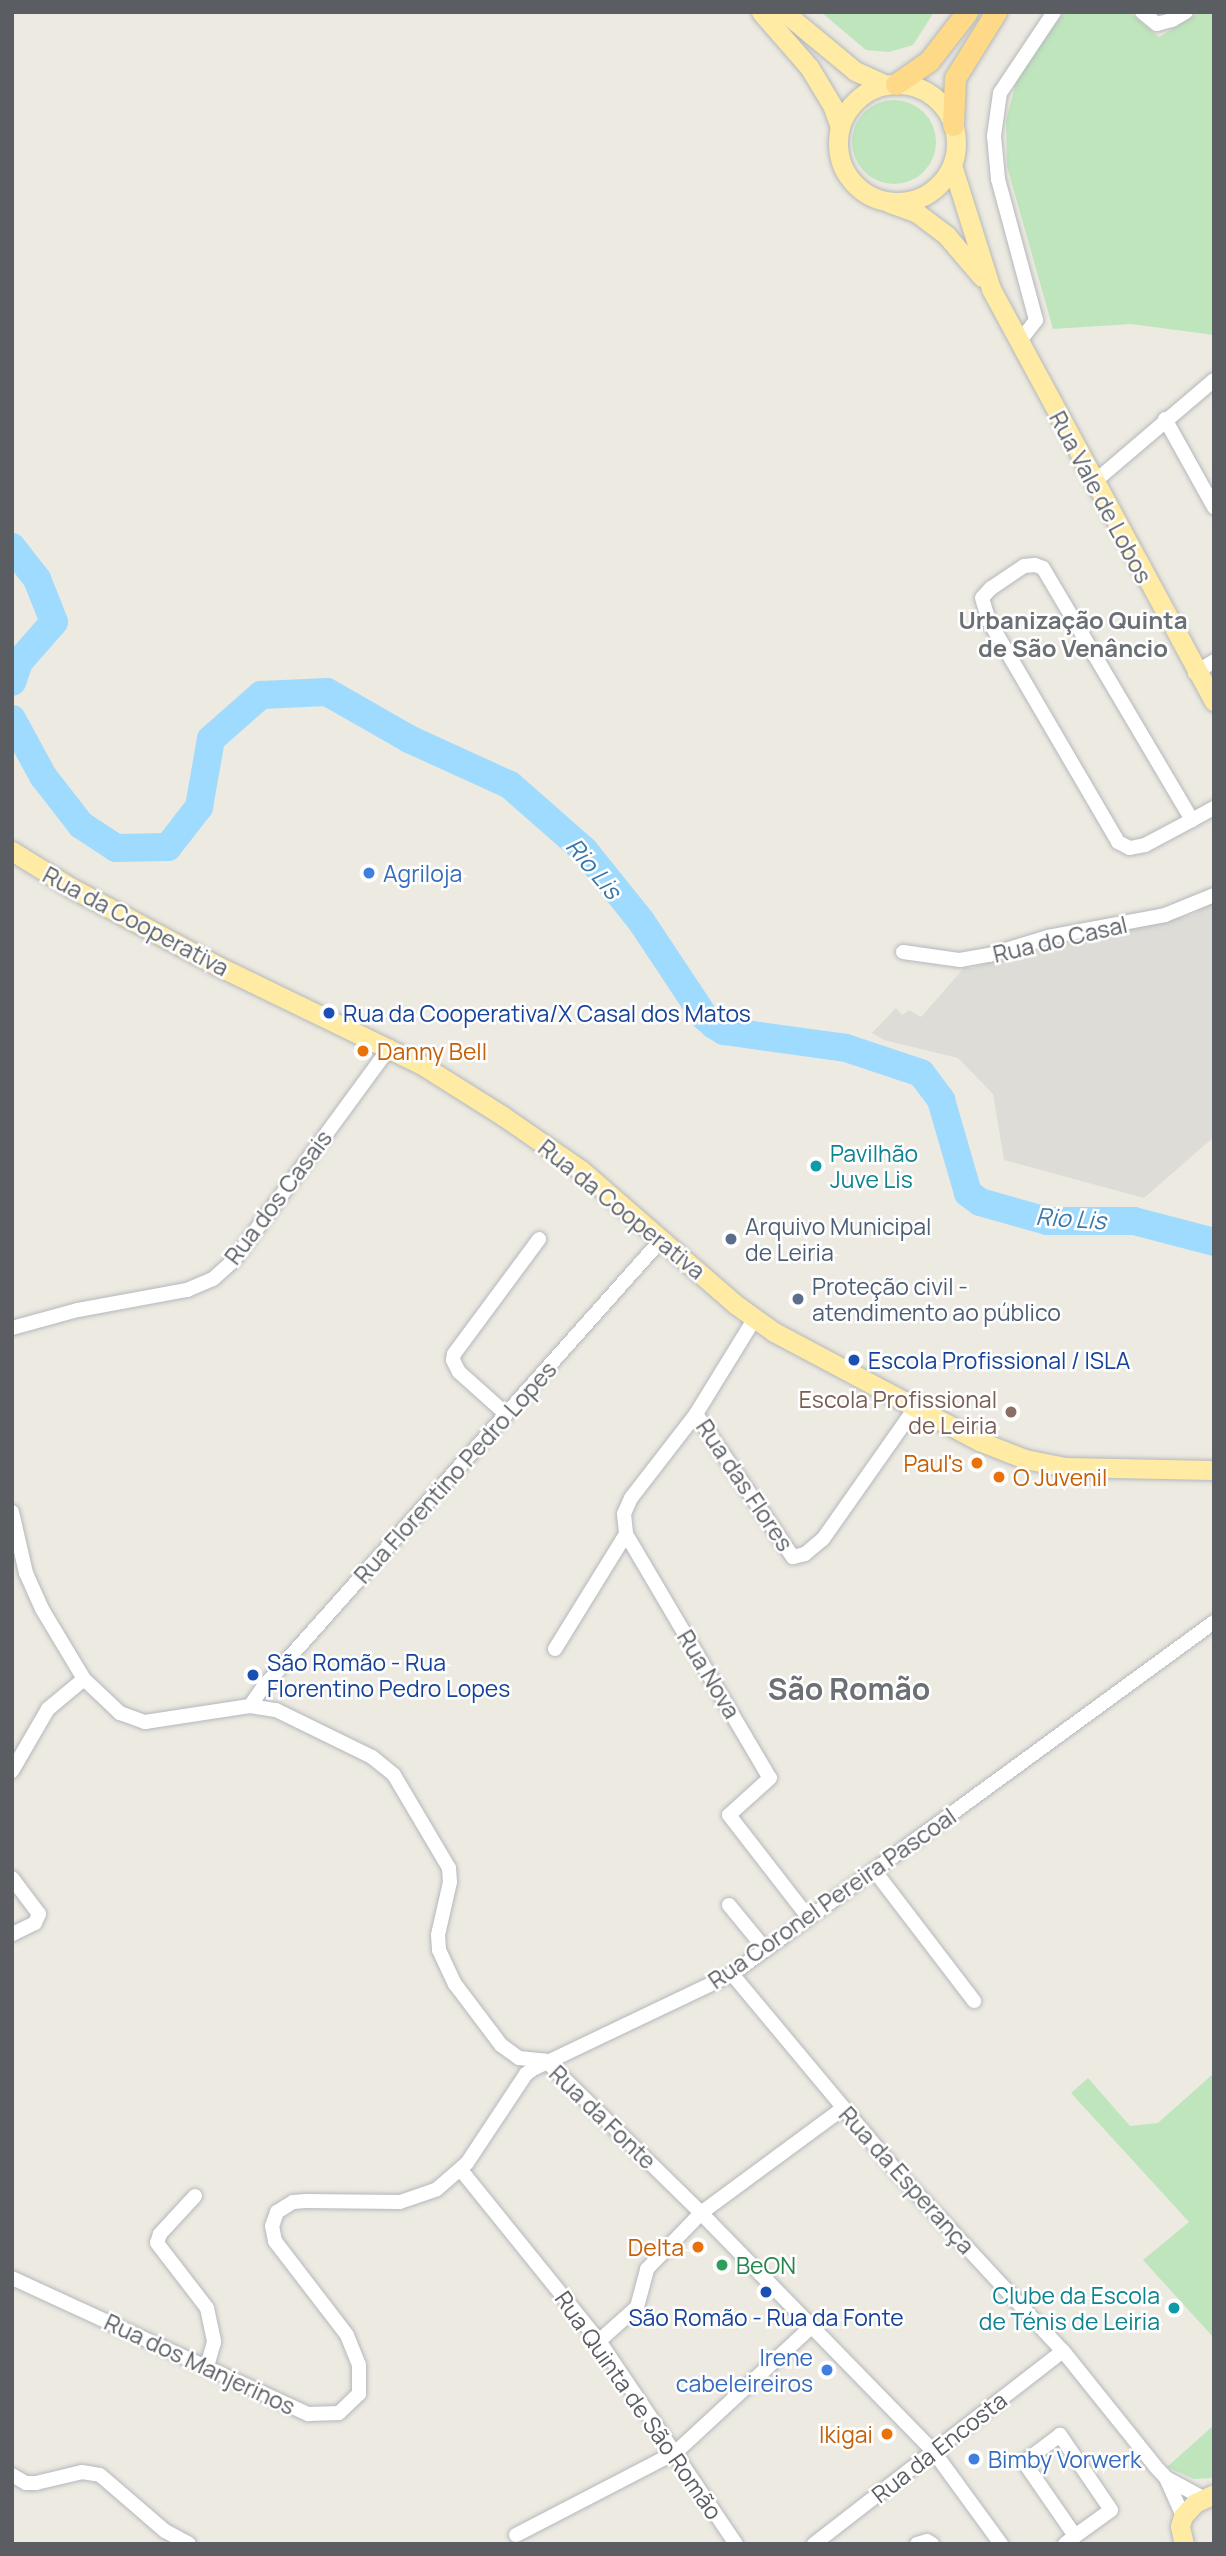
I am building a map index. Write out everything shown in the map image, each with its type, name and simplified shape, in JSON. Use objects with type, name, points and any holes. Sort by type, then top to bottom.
[{"type":"highway","points":[[891,85],[934,56],[967,12]]},
{"type":"highway","points":[[953,125],[955,78],[996,12]]},
{"type":"main road","points":[[761,12],[809,67],[832,105],[840,127]]},
{"type":"main road","points":[[785,12],[855,71],[891,85],[911,86],[931,95],[947,111],[953,125],[956,145],[952,165],[932,191],[910,200],[886,201]]},
{"type":"main road","points":[[891,85],[857,100],[840,127],[838,143],[841,163],[851,181],[867,194],[917,214],[947,236],[992,289]]},
{"type":"main road","points":[[952,165],[992,289]]},
{"type":"main road","name":"Rua Vale de Lobos","points":[[992,289],[1195,673],[1214,702]]},
{"type":"main road","name":"Rua da Cooperativa","points":[[12,851],[70,887],[218,966],[390,1047],[503,1115],[581,1170],[755,1318],[790,1342],[979,1441],[1039,1463],[1065,1467],[1214,1470]]},
{"type":"main road","points":[[1184,2544],[1180,2526],[1183,2516],[1208,2496]]},
{"type":"street","points":[[1019,342],[1036,320],[998,178],[994,136],[1000,93],[1054,12]]},
{"type":"street","points":[[1142,12],[1157,24],[1186,12]]},
{"type":"street","points":[[1093,483],[1214,380]]},
{"type":"street","points":[[1166,419],[1214,507]]},
{"type":"street","points":[[1192,820],[1043,568],[1035,565],[1024,566],[990,588],[982,598],[989,621],[1118,842],[1130,848],[1145,845],[1192,820],[1214,808]]},
{"type":"street","points":[[1195,673],[1214,661]]},
{"type":"street","name":"Rua do Casal","points":[[903,952],[960,960],[989,955],[1048,937],[1165,915],[1214,895]]},
{"type":"street","name":"Rua dos Casais","points":[[12,1328],[78,1310],[187,1290],[213,1279],[233,1261],[390,1047]]},
{"type":"street","points":[[506,1414],[459,1372],[453,1360],[539,1239]]},
{"type":"street","name":"Rua Florentino Pedro Lopes","points":[[250,1706],[264,1686],[663,1239]]},
{"type":"street","name":"Rua das Flores","points":[[755,1318],[696,1414],[789,1554],[797,1558],[822,1539],[915,1408]]},
{"type":"street","points":[[555,1649],[626,1534],[624,1514],[631,1497],[696,1414]]},
{"type":"street","name":"Rua da Fonte","points":[[12,1512],[34,1592],[84,1679],[120,1713],[145,1721],[250,1706],[275,1710],[372,1757],[394,1775],[449,1868],[450,1882],[438,1935],[439,1950],[445,1967],[501,2045],[520,2057],[546,2061],[701,2213],[934,2452],[1000,2544]]},
{"type":"street","name":"Rua Nova","points":[[626,1534],[770,1778],[729,1815],[809,1917]]},
{"type":"street","name":"Rua Coronel Pereira Pascoal","points":[[461,2170],[526,2074],[546,2061],[733,1975],[1214,1622]]},
{"type":"street","points":[[12,1771],[48,1709],[84,1679]]},
{"type":"street","points":[[874,1870],[974,2001]]},
{"type":"street","points":[[12,1878],[39,1914],[35,1923],[12,1934]]},
{"type":"street","points":[[729,1905],[766,1950]]},
{"type":"street","name":"Rua da Esperança","points":[[733,1975],[842,2109],[1063,2351],[1166,2478],[1183,2516]]},
{"type":"street","points":[[599,2341],[637,2307],[647,2269],[701,2213],[842,2109]]},
{"type":"street","name":"Rua Quinta de São Romão","points":[[461,2170],[599,2341],[736,2544]]},
{"type":"street","name":"Rua dos Manjerinos","points":[[12,2278],[308,2414],[330,2416],[348,2408],[359,2394],[356,2356],[347,2335],[275,2241],[272,2226],[277,2212],[293,2202],[412,2199],[437,2189],[461,2170]]},
{"type":"street","points":[[195,2196],[160,2234],[157,2243],[207,2308],[214,2342],[207,2366]]},
{"type":"street","points":[[516,2535],[676,2452],[812,2326]]},
{"type":"street","name":"Rua da Encosta","points":[[814,2544],[1063,2351]]},
{"type":"street","points":[[1060,2435],[1111,2510],[1070,2540],[1024,2462],[1060,2435]]},
{"type":"street","points":[[12,2476],[26,2483],[82,2472],[100,2475],[165,2532],[188,2544]]},
{"type":"street","name":"Rua da Esperança","points":[[1166,2478],[1208,2496]]},
{"type":"street","points":[[156,2544],[165,2532]]},
{"type":"street","points":[[917,2544],[927,2541],[932,2544]]},
{"type":"shaded area","points":[[1214,900],[1214,1137],[1144,1198],[1004,1160],[993,1094],[958,1058],[884,1040],[872,1033],[896,1008],[902,1015],[909,1010],[921,1017],[964,968],[973,968],[1028,947],[1193,915]]},
{"type":"green space","points":[[821,12],[934,12],[913,45],[889,52],[866,50]]},
{"type":"green space","points":[[1065,12],[1129,12],[1159,37],[1200,12],[1214,12],[1214,335],[1131,324],[1053,329],[1007,166],[1006,120],[1017,79],[1028,58]]},
{"type":"green space","points":[[886,100],[902,100],[918,107],[929,118],[936,134],[933,158],[924,172],[902,184],[886,184],[870,177],[859,166],[852,150],[852,134],[859,118],[870,107]]},
{"type":"green space","points":[[1214,2073],[1214,2338],[1143,2260],[1189,2222],[1071,2093],[1088,2078],[1130,2126],[1158,2123]]},
{"type":"green space","points":[[1214,2425],[1214,2478],[1194,2479],[1167,2467]]},
{"type":"waterway","name":"Rio Lis","points":[[12,547],[37,579],[54,622],[19,662],[12,682]]},
{"type":"waterway","name":"Rio Lis","points":[[12,719],[43,776],[81,825],[116,848],[168,847],[199,807],[211,739],[261,695],[327,692],[409,739],[510,785],[584,850],[641,921],[704,1016],[714,1025],[724,1031],[846,1048],[921,1073],[941,1100],[968,1193],[980,1202],[1047,1221],[1134,1221],[1214,1242]]},
{"type":"place","name":"Agriloja","points":[[369,873]]},
{"type":"place","name":"Rua da Cooperativa/X Casal dos Matos","points":[[329,1013]]},
{"type":"place","name":"Danny Bell","points":[[363,1051]]},
{"type":"place","name":"Pavilhão Juve Lis","points":[[816,1166]]},
{"type":"place","name":"Arquivo Municipal de Leiria","points":[[731,1239]]},
{"type":"place","name":"Proteção civil - atendimento ao público","points":[[798,1299]]},
{"type":"place","name":"Escola Profissional / ISLA","points":[[854,1360]]},
{"type":"place","name":"Escola Profissional de Leiria","points":[[1011,1412]]},
{"type":"place","name":"Paul's","points":[[977,1463]]},
{"type":"place","name":"O Juvenil","points":[[999,1477]]},
{"type":"place","name":"São Romão - Rua Florentino Pedro Lopes","points":[[253,1675]]},
{"type":"place","name":"Delta","points":[[698,2247]]},
{"type":"place","name":"BeON","points":[[722,2265]]},
{"type":"place","name":"São Romão - Rua da Fonte","points":[[766,2292]]},
{"type":"place","name":"Clube da Escola de Ténis de Leiria","points":[[1174,2308]]},
{"type":"place","name":"Irene cabeleireiros","points":[[827,2370]]},
{"type":"place","name":"Ikigai","points":[[887,2434]]},
{"type":"place","name":"Bimby Vorwerk","points":[[974,2459]]},
{"type":"district","name":"Urbanização Quinta de São Venâncio","points":[[1073,634]]},
{"type":"district","name":"São Romão","points":[[849,1689]]}]
